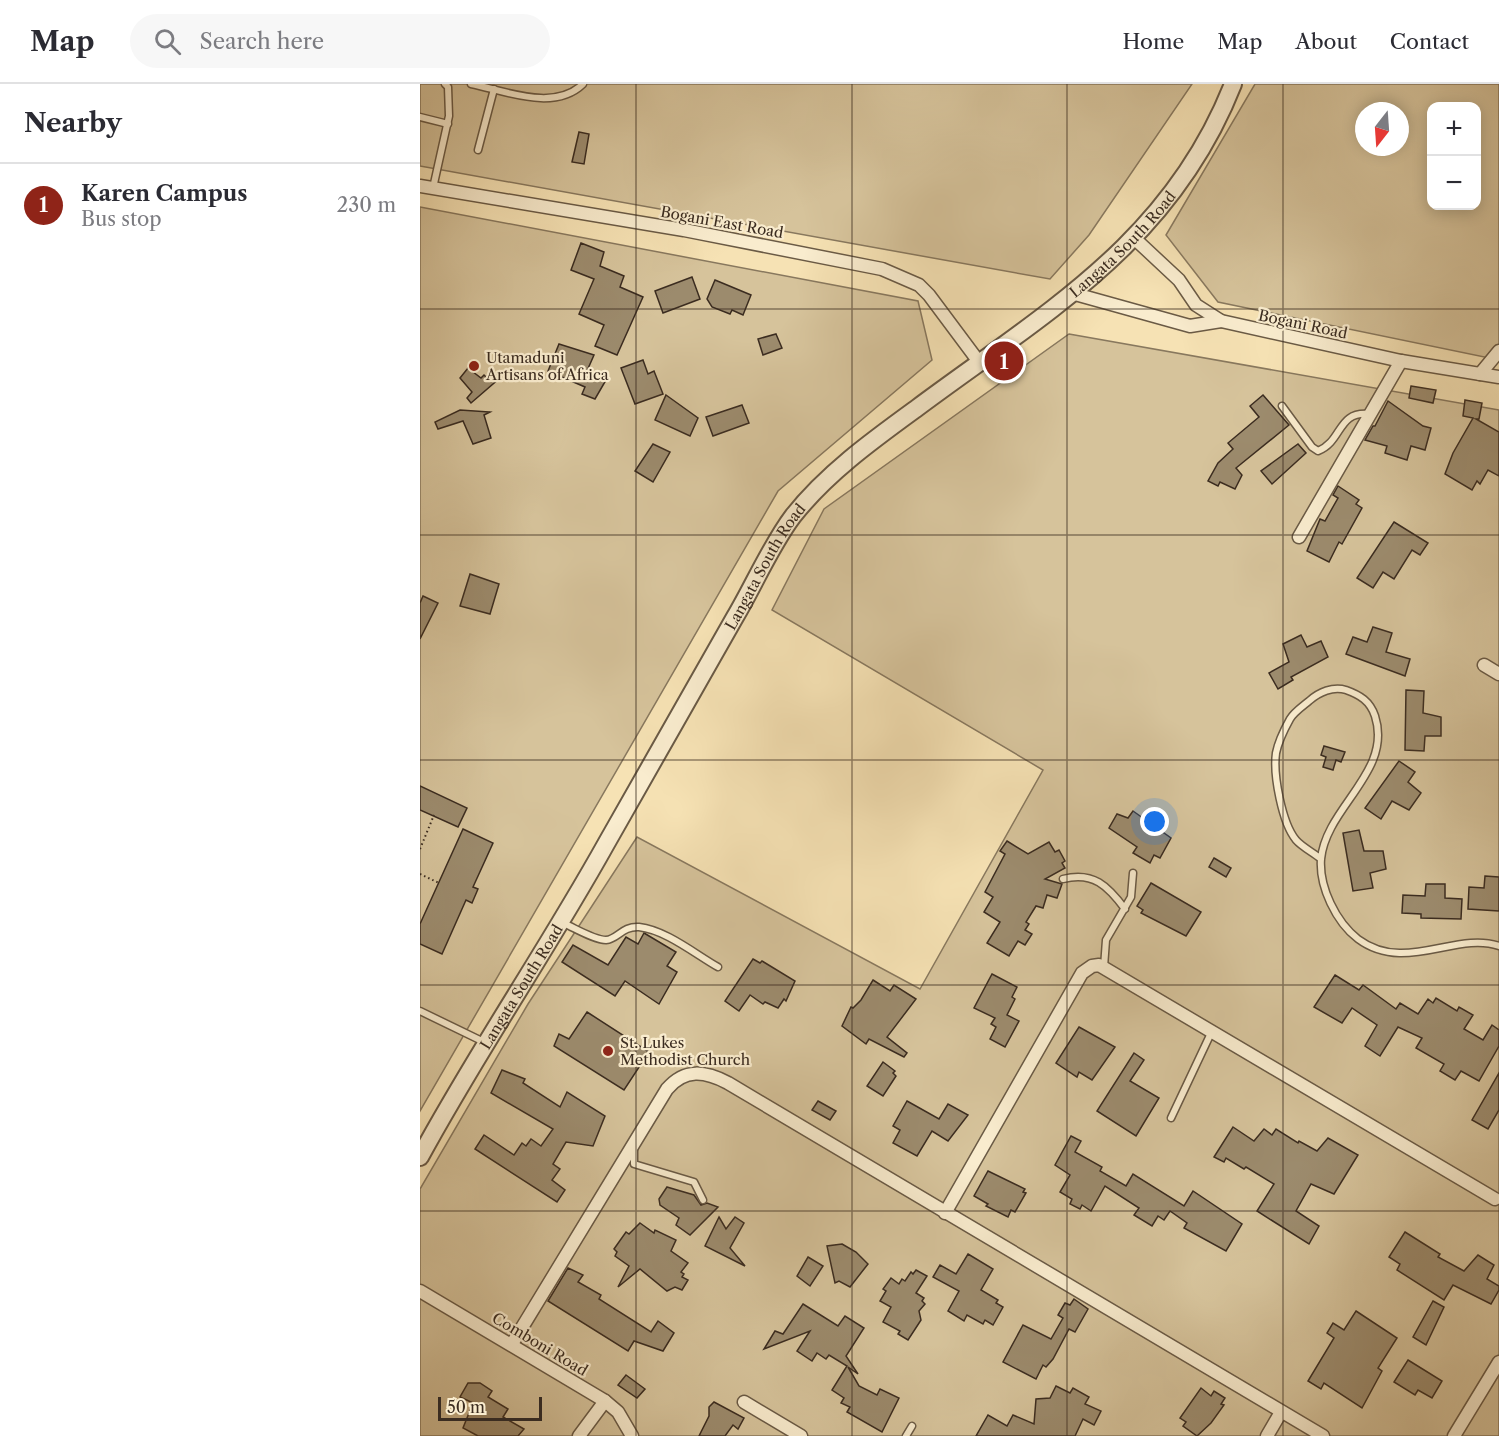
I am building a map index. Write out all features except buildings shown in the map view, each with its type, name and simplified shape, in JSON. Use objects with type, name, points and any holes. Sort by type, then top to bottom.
[{"type":"street","name":"Langata South Road","points":[[421,1153],[485,1042],[562,923],[793,517],[860,450],[1075,294],[1134,238],[1191,168],[1218,119],[1233,84]]},
{"type":"street","name":"Bogani East Road","points":[[420,186],[684,230],[882,269],[904,277],[924,290],[979,362]]},
{"type":"street","name":"Bogani Road","points":[[1134,238],[1179,280],[1196,305],[1221,321],[1401,360],[1499,377]]},
{"type":"street","points":[[1075,294],[1190,326],[1221,321]]},
{"type":"street","points":[[1480,374],[1499,351]]},
{"type":"street","points":[[1299,537],[1401,360]]},
{"type":"street","points":[[1484,665],[1499,674]]},
{"type":"street","points":[[945,1213],[1082,973],[1092,966],[1104,968],[1212,1030],[1495,1199]]},
{"type":"street","points":[[512,1344],[672,1083],[685,1074],[703,1073],[736,1088],[1323,1436]]},
{"type":"street","name":"Comboni Road","points":[[420,1291],[605,1401],[618,1412],[632,1436]]},
{"type":"street","points":[[1454,1436],[1499,1362]]},
{"type":"street","points":[[579,1436],[605,1401]]},
{"type":"street","points":[[744,1402],[801,1436]]},
{"type":"street","points":[[1267,1436],[1281,1412]]},
{"type":"lane","points":[[433,188],[448,123],[446,86],[458,84]]},
{"type":"lane","points":[[471,84],[548,99],[563,97],[583,84]]},
{"type":"lane","points":[[478,150],[494,89]]},
{"type":"lane","points":[[420,117],[448,123]]},
{"type":"lane","points":[[1282,406],[1312,447],[1318,451],[1326,448],[1347,418],[1357,413],[1370,414]]},
{"type":"lane","points":[[1321,860],[1296,840],[1284,817],[1276,752],[1291,717],[1319,692],[1340,688],[1359,694],[1372,706],[1379,730],[1375,754],[1367,775],[1329,831],[1321,860],[1323,884],[1333,909],[1358,939],[1387,952],[1413,953],[1477,944],[1499,946]]},
{"type":"lane","points":[[1104,968],[1106,940],[1131,897],[1133,873]]},
{"type":"lane","points":[[1063,879],[1076,876],[1101,882],[1110,888],[1125,909]]},
{"type":"lane","points":[[562,923],[604,940],[614,938],[628,928],[640,927],[657,932],[718,967]]},
{"type":"lane","points":[[420,1011],[485,1042]]},
{"type":"lane","points":[[1171,1118],[1212,1030]]},
{"type":"lane","points":[[636,1141],[634,1164],[694,1182],[703,1200]]},
{"type":"lane","points":[[906,1436],[912,1426]]},
{"type":"path","points":[[420,849],[434,815]]},
{"type":"path","points":[[420,874],[439,883]]},
{"type":"shaded area","points":[[420,84],[1192,84],[1089,235],[1050,279],[420,166]]},
{"type":"shaded area","points":[[1255,84],[1499,84],[1499,360],[1218,302],[1166,235]]},
{"type":"shaded area","points":[[420,207],[918,301],[932,360],[778,491],[420,1111]]},
{"type":"shaded area","points":[[1069,334],[1499,410],[1499,1436],[420,1436],[420,1189],[528,1004],[637,837],[920,989],[1043,770],[772,610],[824,509]]},
{"type":"place","name":"Karen Campus","points":[[1004,361]]},
{"type":"place","name":"Utamaduni Artisans of Africa","points":[[474,366]]},
{"type":"place","name":"St. Lukes Methodist Church","points":[[608,1051]]}]
